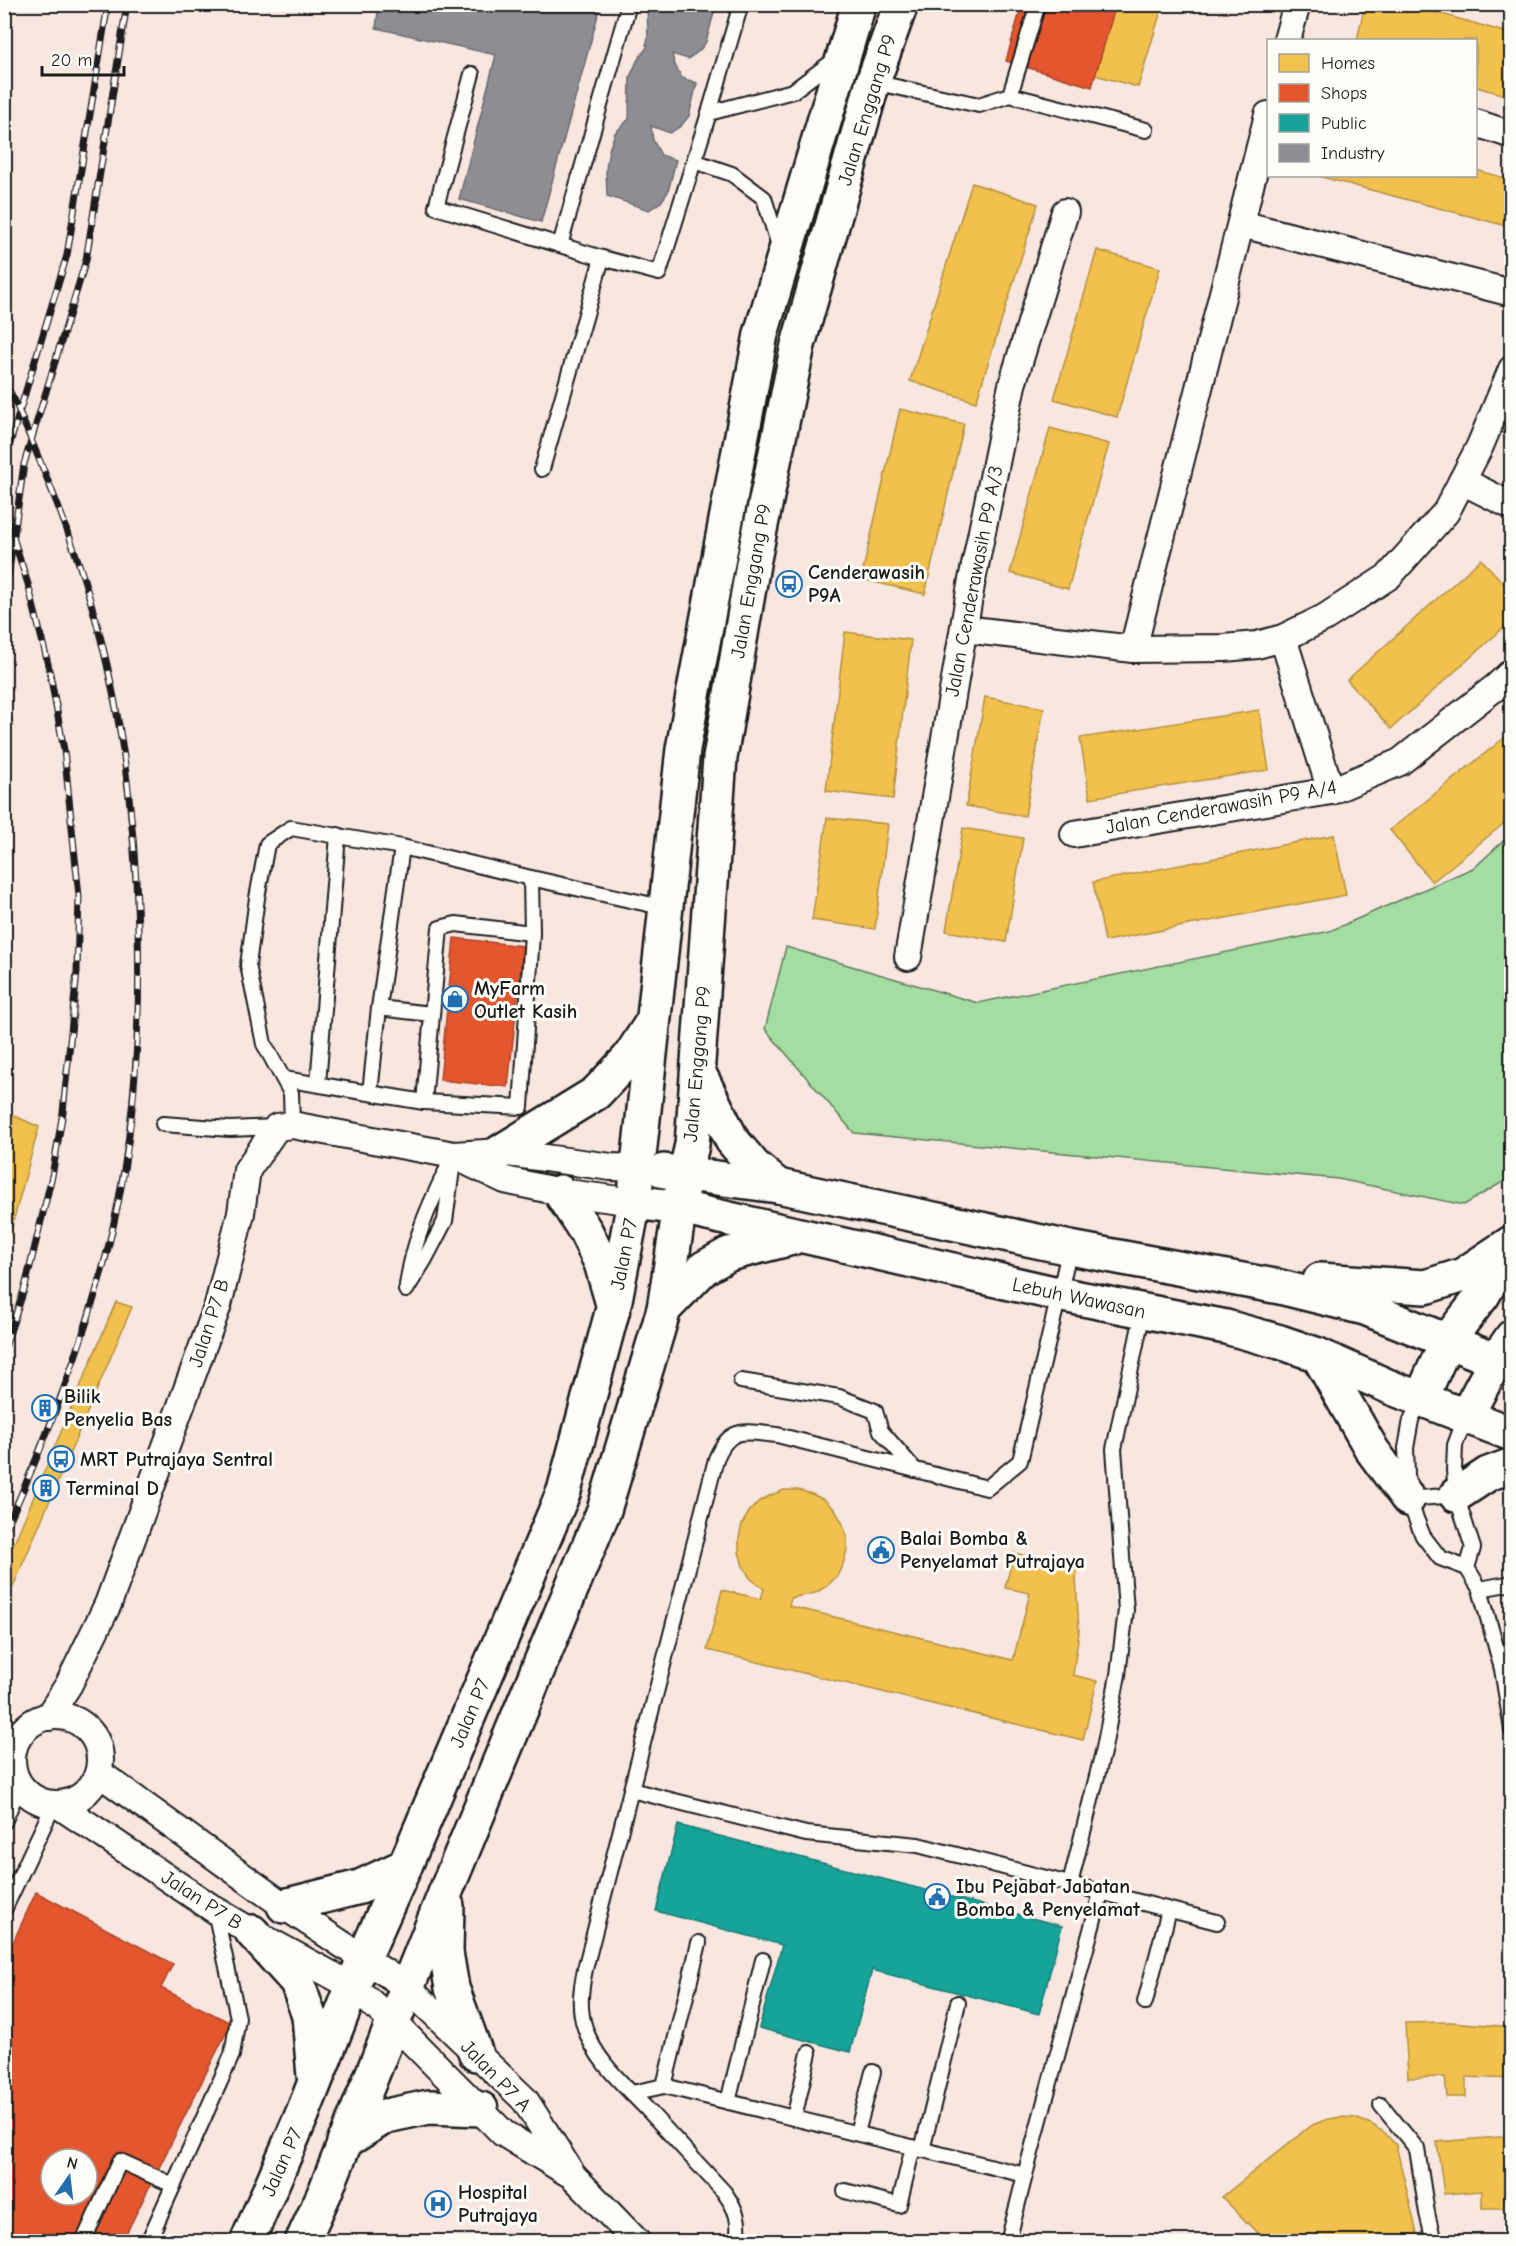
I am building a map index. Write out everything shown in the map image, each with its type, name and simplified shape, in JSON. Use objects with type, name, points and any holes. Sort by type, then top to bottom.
[{"type":"main road","name":"Jalan Enggang P9","points":[[654,1018],[683,749],[761,334],[859,4]]},
{"type":"main road","name":"Jalan Enggang P9","points":[[664,1309],[685,1174],[692,1145],[720,758],[753,564],[798,345],[873,82],[901,4]]},
{"type":"main road","points":[[500,1152],[596,1093],[629,1058],[654,1018]]},
{"type":"main road","name":"Jalan P7","points":[[247,2241],[315,2084],[358,1972],[564,1491],[614,1305],[634,1202],[654,1018]]},
{"type":"main road","points":[[697,1070],[732,1140],[754,1166],[778,1186]]},
{"type":"main road","points":[[639,1168],[778,1186],[1070,1248],[1240,1278],[1365,1308],[1446,1341],[1506,1355],[1466,1416]]},
{"type":"main road","points":[[560,1192],[601,1263],[614,1305]]},
{"type":"main road","name":"Lebuh Wawasan","points":[[634,1202],[681,1208],[1058,1294],[1226,1327],[1318,1355],[1421,1399],[1512,1434]]},
{"type":"main road","points":[[302,2241],[325,2192],[448,1886],[604,1510],[664,1309],[704,1268],[719,1259],[736,1251],[798,1236]]},
{"type":"main road","points":[[1240,1278],[1319,1280],[1425,1287],[1463,1275],[1511,1243]]},
{"type":"main road","points":[[1421,1399],[1446,1341],[1483,1295],[1511,1243]]},
{"type":"main road","points":[[1318,1355],[1372,1449],[1408,1499]]},
{"type":"main road","points":[[1456,1495],[1488,1474],[1512,1465]]},
{"type":"main road","points":[[284,1906],[360,1887],[405,1866]]},
{"type":"main road","points":[[448,1886],[446,1952],[452,1988],[476,2054]]},
{"type":"main road","points":[[252,1932],[297,1982],[309,2016],[315,2084]]},
{"type":"main road","points":[[344,2142],[386,2116],[429,2107],[481,2109]]},
{"type":"street","points":[[1287,39],[1297,4]]},
{"type":"street","points":[[1133,649],[1267,123]]},
{"type":"street","points":[[1477,123],[1512,135]]},
{"type":"street","name":"Jalan Cenderawasih P9 A/3","points":[[908,957],[964,629],[1012,385],[1065,212]]},
{"type":"street","points":[[1240,224],[1512,293]]},
{"type":"street","points":[[964,629],[1133,649],[1224,648],[1257,645],[1283,638],[1324,618],[1389,576],[1446,512],[1480,446],[1512,369]]},
{"type":"street","points":[[1462,480],[1512,506]]},
{"type":"street","points":[[1283,638],[1331,791]]},
{"type":"street","name":"Jalan Cenderawasih P9 A/4","points":[[1074,834],[1331,791],[1400,762],[1512,672]]},
{"type":"street","points":[[285,1126],[454,1155],[500,1152],[611,1167],[639,1168]]},
{"type":"street","name":"Jalan P7 B","points":[[285,1126],[247,1170],[241,1213],[218,1305],[108,1604],[69,1684],[48,1717],[30,1724],[18,1739],[12,1757],[15,1776],[20,1785],[34,1798],[56,1804],[215,1910],[252,1932],[358,1972]]},
{"type":"street","points":[[454,1155],[505,1180],[560,1192],[634,1202]]},
{"type":"street","points":[[48,1717],[66,1717],[82,1725],[94,1738],[100,1755],[99,1773],[87,1791],[68,1802],[56,1804]]},
{"type":"street","name":"Jalan P7 B","points":[[99,1773],[284,1906],[358,1972]]},
{"type":"street","name":"Jalan P7 A","points":[[358,1972],[407,1987],[525,2100],[573,2176],[637,2241]]},
{"type":"street","name":"Jalan P7 A","points":[[358,1972],[393,2022],[503,2133],[573,2176]]},
{"type":"lane","points":[[560,245],[629,4]]},
{"type":"lane","points":[[472,74],[436,207],[659,273],[741,4]]},
{"type":"lane","points":[[1010,96],[1038,4]]},
{"type":"lane","points":[[709,113],[793,91],[846,51]]},
{"type":"lane","points":[[873,82],[979,105],[1010,96],[1146,130]]},
{"type":"lane","points":[[694,161],[732,174],[764,198],[783,256]]},
{"type":"lane","points":[[542,470],[602,258]]},
{"type":"lane","points":[[163,1124],[230,1130],[285,1126],[291,1093],[264,1044],[248,965],[267,844],[291,828],[402,847],[666,908]]},
{"type":"lane","points":[[318,1084],[338,835]]},
{"type":"lane","points":[[370,1093],[402,847]]},
{"type":"lane","points":[[284,1079],[424,1102],[521,1107],[532,933],[531,878]]},
{"type":"lane","points":[[424,1102],[440,928],[456,924],[532,933]]},
{"type":"lane","points":[[380,1008],[431,1014]]},
{"type":"lane","points":[[454,1155],[445,1221],[406,1290],[411,1255],[425,1213],[454,1155]]},
{"type":"lane","points":[[737,2241],[739,2219],[736,2209],[724,2192],[596,2052],[584,2026],[581,2007],[581,1988],[585,1969],[716,1459],[730,1436],[747,1432],[777,1435],[987,1488],[1020,1461],[1070,1248]]},
{"type":"lane","points":[[1070,1884],[1104,1748],[1118,1675],[1126,1610],[1114,1449],[1143,1311]]},
{"type":"lane","points":[[741,1381],[839,1397],[874,1410],[881,1431],[915,1470]]},
{"type":"lane","points":[[1421,1399],[1411,1420],[1406,1448],[1408,1499],[1423,1536],[1440,1558],[1467,1568],[1480,1589],[1502,1669],[1512,1730]]},
{"type":"lane","points":[[1466,1416],[1455,1445],[1454,1470],[1456,1495],[1473,1548],[1467,1568]]},
{"type":"lane","points":[[1408,1499],[1456,1495]]},
{"type":"lane","points":[[1480,1589],[1512,1582]]},
{"type":"lane","points":[[4,1822],[20,1785]]},
{"type":"lane","points":[[631,1790],[806,1834],[918,1845],[1217,1922]]},
{"type":"lane","points":[[4,1910],[56,1804]]},
{"type":"lane","points":[[1008,2241],[1101,1893]]},
{"type":"lane","points":[[148,2241],[232,2055],[238,2018],[215,1910]]},
{"type":"lane","points":[[1145,2002],[1169,1910]]},
{"type":"lane","points":[[664,2086],[699,1943]]},
{"type":"lane","points":[[728,2102],[763,1960]]},
{"type":"lane","points":[[845,2191],[899,2205],[918,2149],[958,2003]]},
{"type":"lane","points":[[794,2118],[809,2053]]},
{"type":"lane","points":[[857,2133],[873,2072]]},
{"type":"lane","points":[[632,2093],[664,2086],[1025,2175]]},
{"type":"lane","points":[[1381,2104],[1417,2149],[1434,2241]]},
{"type":"lane","points":[[83,2241],[120,2161],[173,2185]]},
{"type":"green space","points":[[1511,834],[1511,1177],[1464,1205],[1338,1179],[854,1133],[765,1029],[786,947],[978,1003],[1330,931],[1475,867]]},
{"type":"building: Homes","points":[[1116,4],[1163,4],[1138,87],[1095,75]]},
{"type":"building: Homes","points":[[1365,4],[1407,4],[1512,34],[1512,97],[1477,87],[1477,39],[1357,39]]},
{"type":"building: Homes","points":[[1477,170],[1512,180],[1512,193],[1503,225],[1322,177],[1477,177]]},
{"type":"building: Homes","points":[[972,183],[1038,204],[976,402],[910,381]]},
{"type":"building: Homes","points":[[1097,250],[1160,268],[1117,417],[1054,399]]},
{"type":"building: Homes","points":[[900,409],[964,424],[925,594],[861,579]]},
{"type":"building: Homes","points":[[1050,428],[1109,444],[1068,589],[1010,573]]},
{"type":"building: Homes","points":[[1481,559],[1512,592],[1512,620],[1391,729],[1347,680]]},
{"type":"building: Homes","points":[[845,632],[911,640],[893,799],[826,791]]},
{"type":"building: Homes","points":[[985,697],[1044,708],[1025,816],[966,806]]},
{"type":"building: Homes","points":[[1259,710],[1269,770],[1090,798],[1080,738]]},
{"type":"building: Homes","points":[[1509,734],[1512,738],[1512,817],[1432,882],[1390,830]]},
{"type":"building: Homes","points":[[827,818],[888,824],[875,929],[812,920]]},
{"type":"building: Homes","points":[[963,828],[1023,838],[1006,942],[946,931]]},
{"type":"building: Homes","points":[[1334,835],[1346,895],[1105,941],[1093,882]]},
{"type":"building: Homes","points":[[4,1111],[39,1127],[4,1255]]},
{"type":"building: Homes","name":"Terminal D","points":[[116,1302],[132,1307],[4,1608],[4,1567]]},
{"type":"building: Homes","name":"Bilik Penyelia Bas","points":[[42,1400],[51,1404],[47,1415],[38,1411]]},
{"type":"building: Homes","points":[[784,1490],[799,1490],[825,1500],[835,1510],[847,1536],[847,1550],[837,1576],[815,1593],[791,1598],[789,1606],[1013,1660],[1030,1593],[1005,1588],[1014,1553],[1078,1569],[1076,1577],[1079,1632],[1073,1675],[1097,1681],[1083,1740],[707,1650],[722,1590],[761,1599],[764,1589],[750,1578],[743,1566],[739,1552],[739,1538],[742,1524],[758,1502]]},
{"type":"building: Homes","points":[[1451,2022],[1512,2027],[1512,2079],[1466,2077],[1466,2097],[1447,2097],[1445,2077],[1408,2078],[1405,2023]]},
{"type":"building: Homes","points":[[1340,2117],[1355,2118],[1371,2124],[1385,2133],[1396,2145],[1419,2242],[1266,2242],[1222,2197],[1310,2126]]},
{"type":"building: Homes","points":[[1512,2136],[1512,2189],[1504,2189],[1504,2208],[1482,2208],[1482,2191],[1444,2194],[1437,2142]]},
{"type":"building: Shops","points":[[1022,4],[1116,4],[1092,87],[1006,61]]},
{"type":"building: Shops","points":[[454,938],[523,946],[508,1087],[440,1080]]},
{"type":"building: Shops","points":[[36,1892],[173,1964],[161,1988],[231,2023],[122,2242],[4,2242],[4,1962]]},
{"type":"building: Public","points":[[678,1825],[1062,1926],[1039,2014],[872,1970],[850,2052],[759,2028],[782,1945],[656,1911]]},
{"type":"building: Industry","points":[[379,4],[601,4],[541,222],[459,199],[496,55],[376,28]]},
{"type":"building: Industry","points":[[647,4],[700,4],[715,9],[706,42],[699,51],[688,59],[672,54],[682,78],[697,83],[689,116],[681,126],[670,133],[651,126],[653,140],[661,155],[676,160],[668,192],[661,202],[649,210],[607,196],[606,169],[615,133],[629,119],[630,77],[637,61],[648,46],[646,45],[648,38]]},
{"type":"railway","points":[[4,463],[67,255],[108,4]]},
{"type":"railway","points":[[4,605],[24,464],[86,260],[127,4]]},
{"type":"railway","points":[[4,382],[14,399],[56,500],[102,643],[119,723],[130,805],[139,970],[134,1094],[116,1216],[96,1291],[61,1396],[4,1533]]},
{"type":"railway","points":[[4,509],[28,584],[49,668],[64,750],[79,896],[77,972],[63,1112],[52,1176],[25,1287],[4,1350]]},
{"type":"place","name":"Cenderawasih P9A","points":[[789,584]]},
{"type":"place","name":"MyFarm Outlet Kasih","points":[[455,999]]},
{"type":"place","name":"Bilik Penyelia Bas","points":[[45,1408]]},
{"type":"place","name":"MRT Putrajaya Sentral","points":[[61,1459]]},
{"type":"place","name":"Terminal D","points":[[46,1488]]},
{"type":"place","name":"Balai Bomba & Penyelamat Putrajaya","points":[[881,1550]]},
{"type":"place","name":"Ibu Pejabat Jabatan Bomba & Penyelamat","points":[[937,1897]]},
{"type":"place","name":"Hospital Putrajaya","points":[[438,2204]]}]
